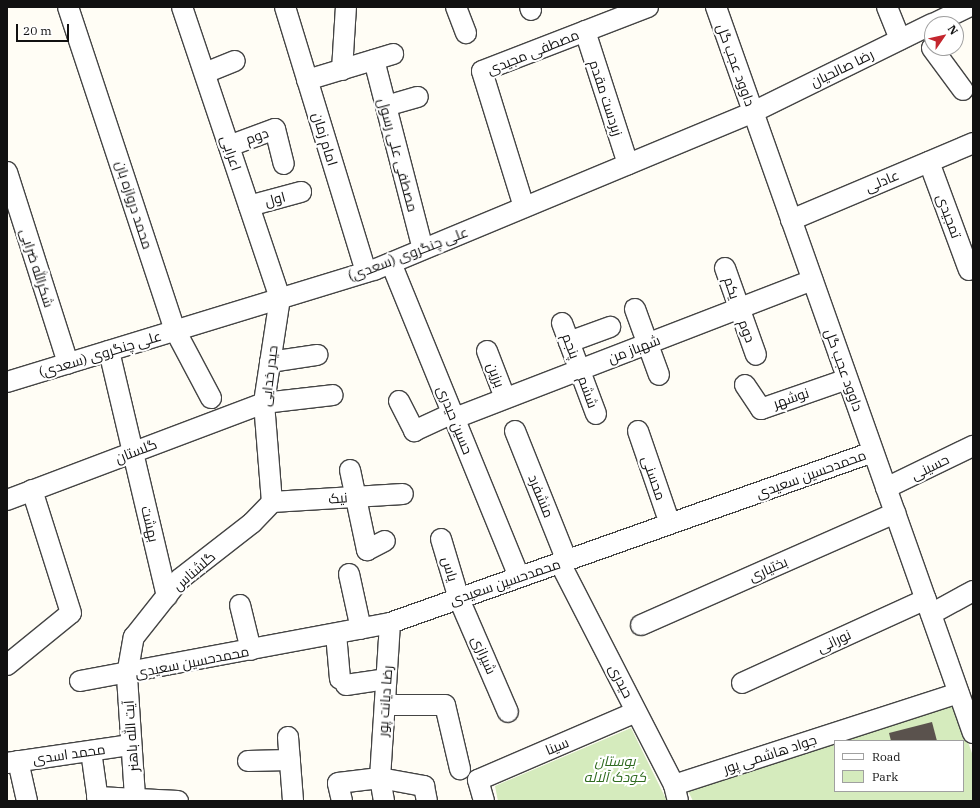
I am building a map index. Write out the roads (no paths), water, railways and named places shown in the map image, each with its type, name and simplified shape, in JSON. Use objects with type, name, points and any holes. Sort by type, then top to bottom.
[{"type":"street","name":"محمد دروازه بان","points":[[68,7],[175,330],[211,398]]},
{"type":"street","name":"اعرابی","points":[[182,7],[280,298]]},
{"type":"street","name":"امام زمان","points":[[285,7],[366,272]]},
{"type":"street","points":[[342,70],[346,7]]},
{"type":"street","points":[[456,7],[466,33]]},
{"type":"street","name":"داوود عجب گل","points":[[716,7],[973,733]]},
{"type":"street","points":[[887,7],[900,40]]},
{"type":"street","name":"رضا صالحیان","points":[[949,16],[968,7]]},
{"type":"street","name":"مصطفی مجیدی","points":[[524,207],[482,71],[636,9]]},
{"type":"street","name":"رضا صالحیان","points":[[753,112],[924,28]]},
{"type":"street","name":"زبردست مقدم","points":[[584,31],[628,164]]},
{"type":"street","points":[[307,80],[393,54]]},
{"type":"street","points":[[938,56],[963,90]]},
{"type":"street","name":"مصطفی علی رسول","points":[[374,60],[423,249]]},
{"type":"street","points":[[205,73],[235,61]]},
{"type":"street","points":[[386,106],[418,97]]},
{"type":"street","name":"علی چنگروی (سعدی)","points":[[7,382],[366,272],[753,112]]},
{"type":"street","name":"دوم","points":[[229,146],[275,129],[284,164]]},
{"type":"street","name":"عادلی","points":[[791,220],[973,143]]},
{"type":"street","name":"تمجیدی","points":[[929,162],[969,270]]},
{"type":"street","name":"شکرالله ضرابی","points":[[7,172],[68,364]]},
{"type":"street","name":"اول","points":[[249,206],[301,192]]},
{"type":"street","name":"حسین حیدری","points":[[391,262],[520,578]]},
{"type":"street","name":"یکم","points":[[725,268],[738,308]]},
{"type":"street","name":"شهباز من","points":[[454,416],[580,370],[812,280]]},
{"type":"street","name":"حیدر خدایی","points":[[272,502],[264,403],[280,298]]},
{"type":"street","points":[[635,308],[649,343],[659,375]]},
{"type":"street","name":"دوم","points":[[738,308],[756,355]]},
{"type":"street","name":"پنجم","points":[[562,323],[580,370]]},
{"type":"street","points":[[569,342],[610,327]]},
{"type":"street","name":"بهشت","points":[[109,351],[167,596]]},
{"type":"street","name":"برزین","points":[[487,351],[505,398]]},
{"type":"street","points":[[270,362],[317,355]]},
{"type":"street","name":"ششم","points":[[580,370],[596,414]]},
{"type":"street","name":"نوشهر","points":[[745,385],[761,409],[848,379]]},
{"type":"street","name":"گلستان","points":[[7,500],[264,403],[333,395]]},
{"type":"street","points":[[399,401],[414,431],[454,416]]},
{"type":"street","name":"محسنی","points":[[638,431],[670,524]]},
{"type":"street","name":"منشفرد","points":[[515,432],[564,562]]},
{"type":"street","name":"حسینی","points":[[886,488],[973,446]]},
{"type":"street","name":"محمدحسین سعیدی","points":[[80,681],[127,675],[390,623],[873,452]]},
{"type":"street","points":[[350,470],[367,550],[385,541]]},
{"type":"street","points":[[7,665],[71,612],[32,490]]},
{"type":"street","name":"نیک","points":[[272,502],[404,494]]},
{"type":"street","name":"گلشناس","points":[[127,675],[134,637],[180,579],[252,523],[272,502]]},
{"type":"street","name":"بختیاری","points":[[641,626],[895,513]]},
{"type":"street","name":"یاس","points":[[441,539],[459,599]]},
{"type":"street","name":"حیدری","points":[[564,562],[676,793]]},
{"type":"street","points":[[349,574],[361,629]]},
{"type":"street","points":[[928,606],[973,591]]},
{"type":"street","name":"شیرازی","points":[[459,599],[508,712]]},
{"type":"street","points":[[240,606],[251,650]]},
{"type":"street","name":"نورانی","points":[[742,683],[928,606]]},
{"type":"street","name":"رضا دیانت پور","points":[[384,801],[380,778],[390,623]]},
{"type":"street","points":[[336,634],[343,682],[386,679]]},
{"type":"street","name":"آیت الله باهنر","points":[[127,675],[135,797]]},
{"type":"street","name":"جواد هاشمی پور","points":[[676,793],[959,693]]},
{"type":"street","points":[[384,705],[445,704],[460,769]]},
{"type":"street","name":"سینا","points":[[484,801],[478,780],[636,712]]},
{"type":"street","points":[[288,737],[293,801]]},
{"type":"street","name":"محمد اسدی","points":[[12,762],[132,745]]},
{"type":"street","points":[[91,751],[98,799],[135,797],[178,801]]},
{"type":"street","points":[[248,761],[290,760]]},
{"type":"street","points":[[12,762],[27,801]]},
{"type":"street","points":[[340,792],[380,778],[424,786],[427,801]]},
{"type":"park label","name":"بوستان کودک آلاله","points":[[615,770]]}]
